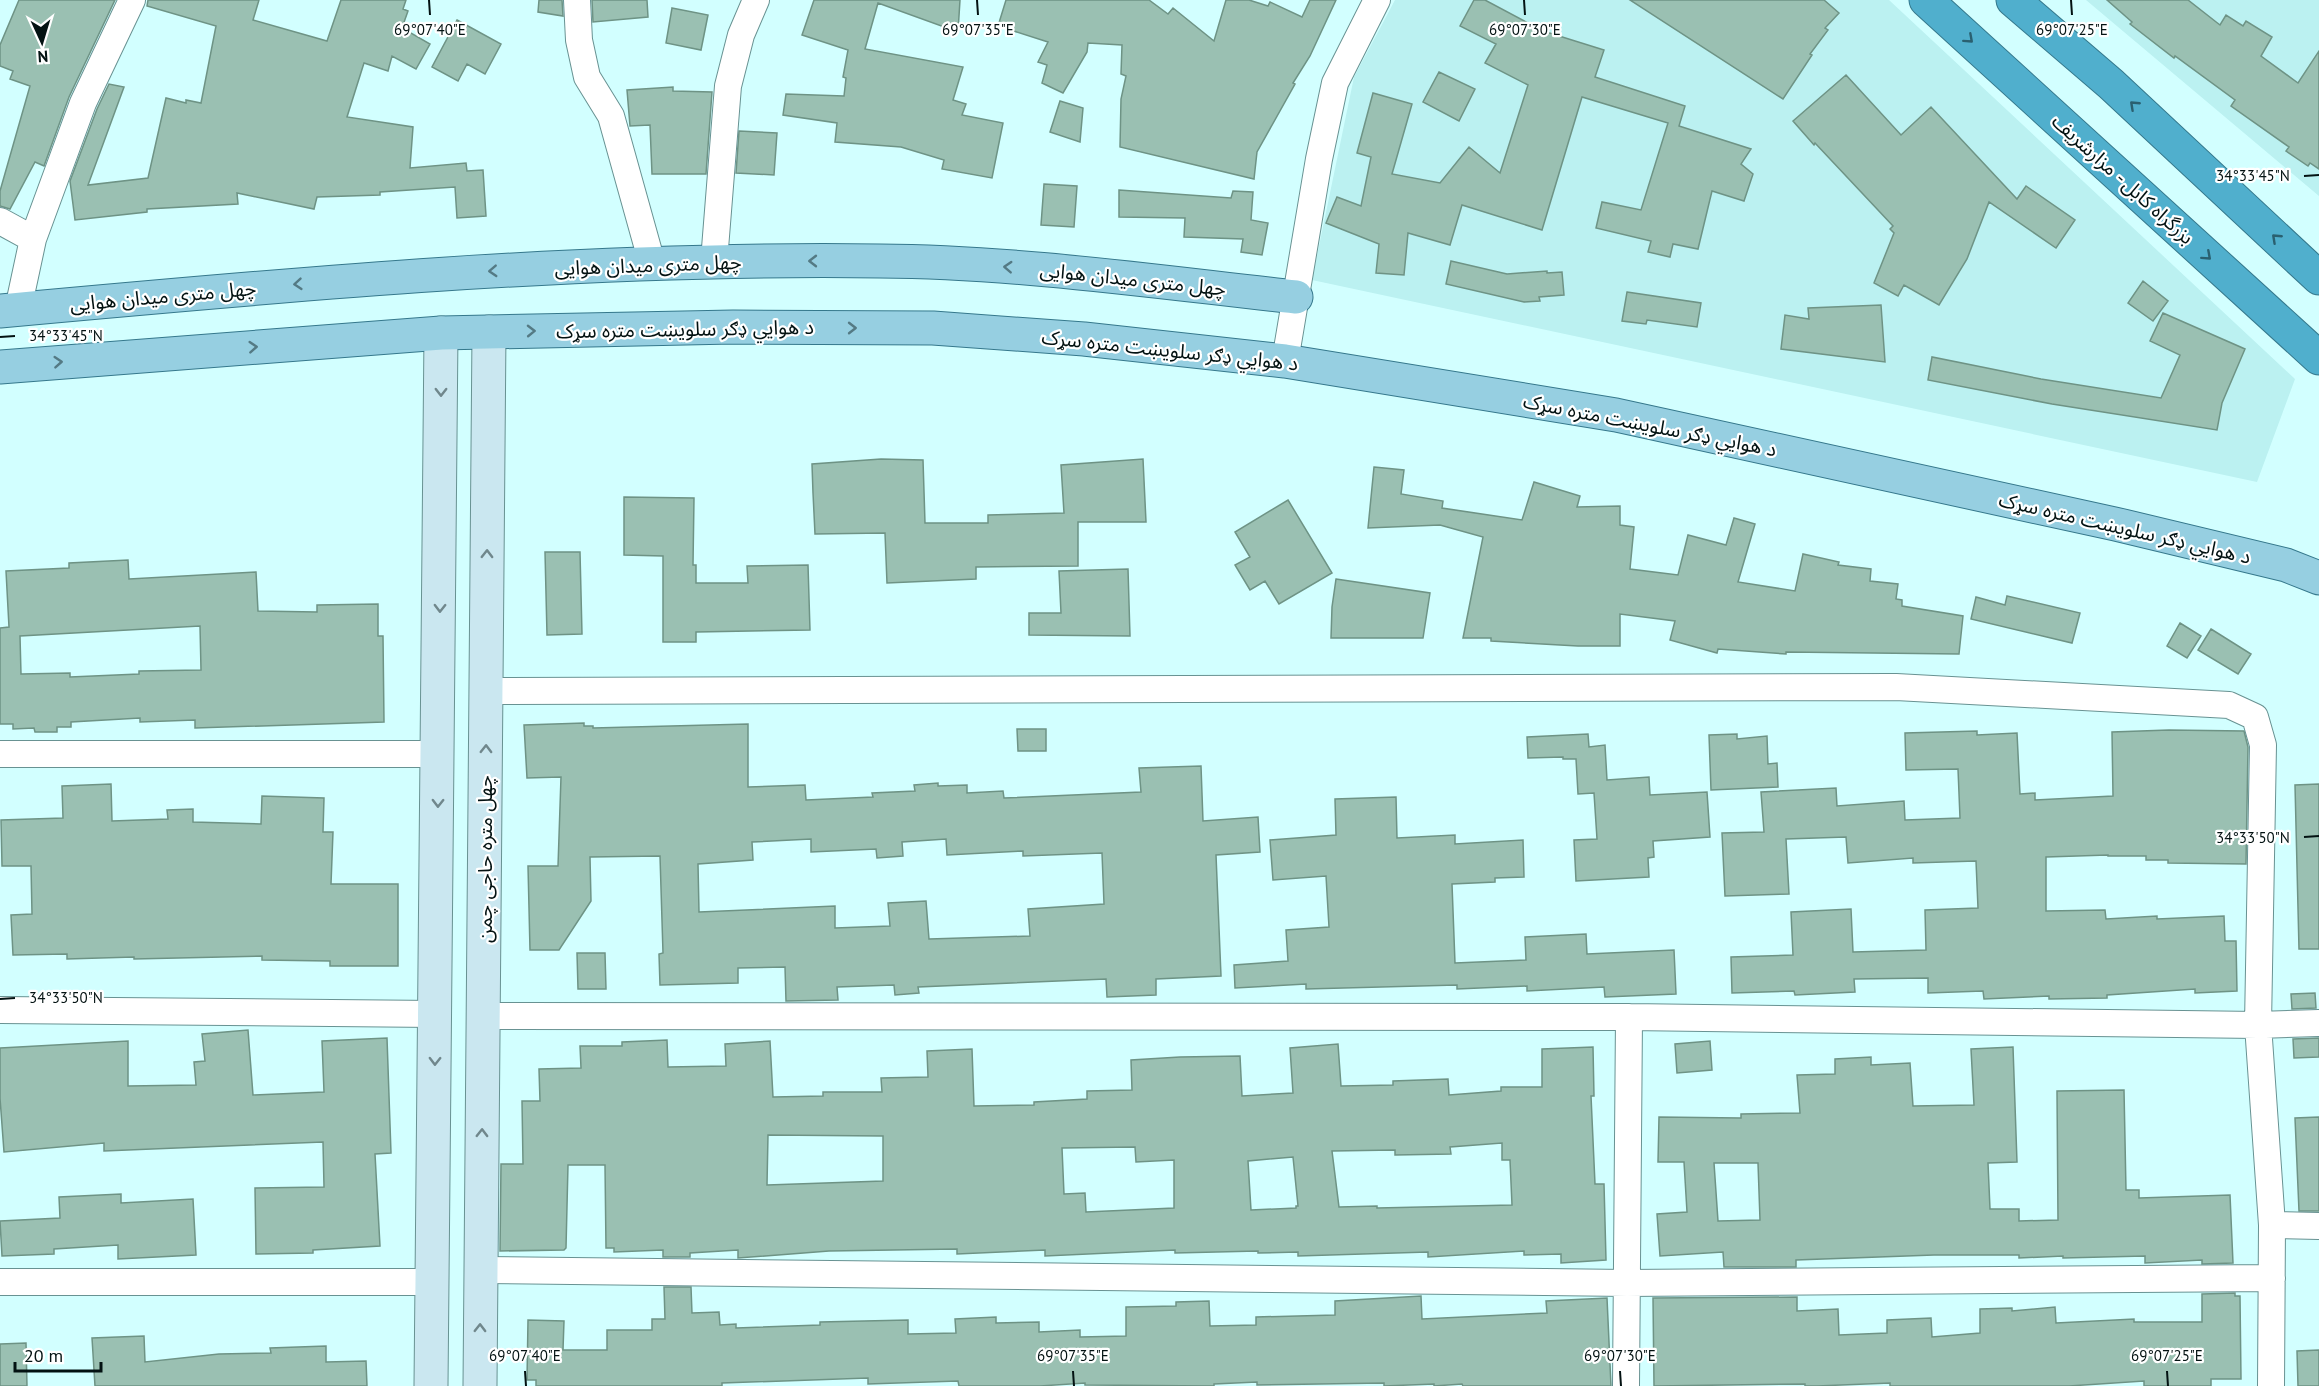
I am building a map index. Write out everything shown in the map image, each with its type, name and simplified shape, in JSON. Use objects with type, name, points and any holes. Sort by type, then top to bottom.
[{"type":"highway","name":"بزرگراه کابل - مزارشریف","points":[[1926,0],[2319,358]]},
{"type":"highway","points":[[2013,0],[2111,84],[2319,278]]},
{"type":"main road","name":"چهل متری میدان هوایی","points":[[9,310],[347,279],[714,261],[882,261],[1037,268],[1296,297]]},
{"type":"main road","name":"د هوايي ډګر سلویښت متره سړک","points":[[0,367],[441,333],[733,327],[933,328],[1084,339],[1285,361],[1616,416],[2115,524],[2286,565],[2319,578]]},
{"type":"street","points":[[9,310],[82,103],[132,0]]},
{"type":"street","points":[[577,0],[579,40],[588,77],[611,116],[652,263]]},
{"type":"street","points":[[714,261],[728,86],[741,35],[756,0]]},
{"type":"street","points":[[1285,361],[1319,159],[1335,83],[1377,0]]},
{"type":"street","points":[[0,221],[33,239]]},
{"type":"street","name":"چهل متره حاجی چمن","points":[[480,1386],[489,332]]},
{"type":"street","points":[[431,1386],[439,754],[441,333]]},
{"type":"street","points":[[486,691],[1896,687],[2229,705],[2255,717],[2263,745],[2258,1025],[2272,1225],[2271,1386]]},
{"type":"street","points":[[0,754],[439,754]]},
{"type":"street","points":[[0,1010],[436,1014]]},
{"type":"street","points":[[483,1016],[1629,1017],[2258,1025],[2319,1023]]},
{"type":"street","points":[[1626,1386],[1629,1017]]},
{"type":"street","points":[[2272,1225],[2319,1226]]},
{"type":"street","points":[[481,1270],[1627,1283],[2272,1278]]},
{"type":"street","points":[[0,1282],[431,1282]]},
{"type":"shaded area","points":[[1395,0],[1889,0],[2295,379],[2257,482],[1312,280],[1354,77]]},
{"type":"shaded area","points":[[2086,0],[2319,0],[2319,196]]},
{"type":"building","points":[[19,0],[115,0],[69,97],[44,166],[35,162],[10,209],[0,206],[0,191],[30,86],[10,79],[13,71],[0,66],[0,45]]},
{"type":"building","points":[[148,0],[259,0],[253,20],[327,41],[341,0],[406,0],[403,9],[408,11],[402,28],[430,44],[416,69],[392,56],[388,71],[364,63],[347,117],[413,127],[410,168],[466,163],[467,171],[483,170],[486,216],[457,218],[455,187],[380,192],[380,195],[317,197],[314,209],[237,193],[238,204],[147,209],[147,212],[75,220],[70,181],[97,109],[109,84],[124,87],[88,185],[148,178],[166,98],[186,103],[186,100],[201,103],[216,26],[147,6]]},
{"type":"building","points":[[539,0],[562,0],[563,16],[538,12]]},
{"type":"building","points":[[592,0],[647,0],[648,17],[593,22]]},
{"type":"building","points":[[814,0],[960,0],[958,32],[878,3],[865,49],[963,67],[953,100],[966,104],[962,115],[1003,123],[992,178],[942,169],[944,160],[901,147],[835,142],[837,123],[783,115],[786,94],[844,96],[846,78],[843,77],[848,50],[802,35]]},
{"type":"building","points":[[1006,0],[1149,0],[1168,14],[1173,8],[1214,41],[1226,0],[1249,0],[1268,6],[1270,2],[1302,17],[1310,0],[1336,0],[1310,56],[1293,83],[1295,84],[1257,152],[1254,179],[1120,147],[1121,99],[1126,76],[1121,74],[1122,45],[1088,43],[1087,52],[1063,93],[1042,83],[1047,65],[1038,62],[1048,42],[998,26]]},
{"type":"building","points":[[1474,0],[1485,0],[1528,23],[1527,26],[1604,50],[1595,77],[1685,106],[1679,126],[1751,149],[1741,164],[1753,174],[1744,201],[1712,191],[1698,249],[1673,244],[1670,257],[1648,252],[1651,241],[1596,228],[1602,202],[1641,210],[1668,123],[1582,97],[1542,230],[1462,205],[1450,245],[1408,233],[1404,275],[1376,273],[1379,244],[1326,223],[1337,197],[1361,206],[1371,157],[1357,153],[1373,93],[1412,104],[1392,174],[1440,183],[1469,147],[1500,173],[1528,85],[1485,63],[1496,44],[1460,26]]},
{"type":"building","points":[[1630,0],[1824,0],[1839,13],[1825,28],[1828,30],[1810,54],[1812,55],[1783,99]]},
{"type":"building","points":[[2107,0],[2188,0],[2220,25],[2226,15],[2243,26],[2246,21],[2272,37],[2261,56],[2298,83],[2319,51],[2319,169],[2310,163],[2308,166],[2286,151],[2289,147],[2231,106],[2235,100],[2130,24],[2132,22]]},
{"type":"building","points":[[672,8],[708,15],[701,50],[666,43]]},
{"type":"building","points":[[457,20],[501,44],[485,74],[467,64],[458,81],[432,67]]},
{"type":"building","points":[[1439,72],[1475,89],[1459,121],[1423,102]]},
{"type":"building","points":[[1846,75],[1901,135],[1931,107],[2017,199],[2026,186],[2075,220],[2056,248],[1989,202],[1967,259],[1939,305],[1904,285],[1898,296],[1874,283],[1894,233],[1890,229],[1893,226],[1793,121]]},
{"type":"building","points":[[673,87],[673,91],[712,92],[706,174],[652,174],[650,125],[630,126],[627,90]]},
{"type":"building","points":[[1060,101],[1083,108],[1080,142],[1050,132]]},
{"type":"building","points":[[739,131],[777,133],[774,175],[736,173]]},
{"type":"building","points":[[1044,184],[1077,186],[1074,227],[1041,225]]},
{"type":"building","points":[[1119,190],[1231,198],[1233,191],[1253,192],[1251,220],[1268,223],[1262,255],[1241,252],[1243,239],[1184,237],[1185,218],[1119,217]]},
{"type":"building","points":[[1451,261],[1507,274],[1562,272],[1564,295],[1539,297],[1540,301],[1524,302],[1446,284]]},
{"type":"building","points":[[2143,281],[2168,301],[2153,321],[2128,303]]},
{"type":"building","points":[[1627,292],[1701,303],[1697,327],[1647,320],[1646,324],[1622,321]]},
{"type":"building","points":[[1881,305],[1885,362],[1781,349],[1785,315],[1809,319],[1808,308]]},
{"type":"building","points":[[2163,313],[2245,349],[2222,403],[2217,430],[2052,404],[1928,380],[1932,357],[2041,379],[2161,398],[2180,355],[2150,341]]},
{"type":"building","points":[[881,459],[923,460],[925,523],[988,523],[988,515],[1064,513],[1061,465],[1143,459],[1146,522],[1078,522],[1078,566],[976,567],[976,579],[887,583],[885,533],[815,534],[813,493],[812,464]]},
{"type":"building","points":[[1374,467],[1404,470],[1401,494],[1443,501],[1442,508],[1522,520],[1534,482],[1580,496],[1577,507],[1620,506],[1620,525],[1634,527],[1630,569],[1678,575],[1688,535],[1726,545],[1734,518],[1755,524],[1738,582],[1795,591],[1803,554],[1839,562],[1838,565],[1871,569],[1870,581],[1898,584],[1896,599],[1902,600],[1902,606],[1963,616],[1959,654],[1786,652],[1786,654],[1718,649],[1717,653],[1670,640],[1675,621],[1620,614],[1620,646],[1578,646],[1491,641],[1491,638],[1463,638],[1483,537],[1440,525],[1368,528]]},
{"type":"building","points":[[624,497],[694,498],[693,565],[696,565],[696,583],[748,583],[747,566],[808,565],[810,630],[696,632],[696,642],[663,642],[663,556],[624,555]]},
{"type":"building","points":[[1288,500],[1332,573],[1279,604],[1265,581],[1250,590],[1235,565],[1250,557],[1235,532]]},
{"type":"building","points":[[545,552],[580,552],[582,634],[547,635]]},
{"type":"building","points":[[128,560],[129,579],[256,572],[258,611],[317,612],[317,605],[378,604],[378,636],[383,636],[384,722],[195,728],[195,720],[140,722],[140,718],[71,722],[71,727],[57,727],[57,732],[35,732],[34,728],[13,729],[13,724],[0,724],[0,628],[9,627],[6,571],[69,568],[69,563]],"holes":[[[200,626],[201,670],[139,671],[139,674],[70,677],[70,673],[21,674],[20,636]]]},
{"type":"building","points":[[1128,569],[1130,636],[1029,635],[1029,613],[1061,613],[1059,571]]},
{"type":"building","points":[[1336,579],[1430,593],[1423,638],[1331,638]]},
{"type":"building","points":[[2007,596],[2080,613],[2072,643],[1971,619],[1976,597],[2005,605]]},
{"type":"building","points":[[2180,623],[2201,636],[2187,658],[2167,646]]},
{"type":"building","points":[[2211,629],[2251,654],[2238,674],[2198,650]]},
{"type":"building","points":[[584,723],[584,726],[593,726],[593,728],[748,724],[748,787],[805,785],[806,800],[873,797],[872,793],[915,791],[914,785],[938,783],[938,786],[967,785],[967,793],[1003,791],[1004,798],[1141,792],[1139,768],[1201,766],[1203,821],[1258,817],[1260,852],[1216,855],[1221,976],[1156,979],[1156,995],[1107,997],[1106,979],[918,987],[919,993],[895,995],[894,985],[837,987],[838,1000],[786,1001],[785,967],[738,968],[738,983],[660,985],[659,954],[663,953],[660,856],[590,857],[591,901],[559,950],[530,950],[528,866],[558,866],[561,777],[527,778],[524,725]],"holes":[[[811,839],[811,852],[876,849],[877,858],[903,856],[902,842],[946,839],[947,855],[1023,851],[1023,856],[1102,853],[1104,904],[1028,909],[1030,936],[929,939],[926,901],[888,903],[890,926],[835,928],[835,906],[699,912],[698,864],[753,860],[752,842]]]},
{"type":"building","points":[[1017,729],[1046,729],[1046,751],[1018,751]]},
{"type":"building","points":[[1977,731],[1977,735],[2017,733],[2020,794],[2035,793],[2035,800],[2113,796],[2112,732],[2244,731],[2248,747],[2246,864],[2168,863],[2168,860],[2146,860],[2146,856],[2046,857],[2046,911],[2105,910],[2106,919],[2224,916],[2225,941],[2236,941],[2237,991],[2195,993],[2195,989],[2107,995],[2107,998],[2049,999],[2049,996],[1984,999],[1983,991],[1928,993],[1928,978],[1854,979],[1855,992],[1795,995],[1794,991],[1732,993],[1731,957],[1793,955],[1791,912],[1851,909],[1853,952],[1926,950],[1925,910],[1978,908],[1976,861],[1913,863],[1913,858],[1848,863],[1846,837],[1786,839],[1789,894],[1725,896],[1722,833],[1764,832],[1761,792],[1836,788],[1837,806],[1904,801],[1905,820],[1960,818],[1958,769],[1906,770],[1905,733]]},
{"type":"building","points":[[1588,734],[1589,747],[1605,745],[1607,780],[1649,777],[1650,795],[1707,792],[1710,837],[1653,841],[1654,857],[1648,858],[1649,877],[1576,881],[1574,840],[1597,839],[1594,793],[1578,794],[1576,759],[1528,758],[1527,737]]},
{"type":"building","points":[[1737,734],[1737,739],[1767,736],[1768,764],[1777,763],[1778,787],[1711,790],[1709,735]]},
{"type":"building","points":[[111,784],[112,821],[168,819],[167,810],[193,809],[193,822],[261,824],[262,796],[324,798],[323,832],[333,832],[331,884],[398,884],[398,966],[330,966],[330,961],[262,960],[262,956],[67,959],[67,954],[13,955],[11,915],[32,914],[31,866],[2,866],[1,820],[63,818],[62,786]]},
{"type":"building","points":[[2319,784],[2319,949],[2299,949],[2295,785]]},
{"type":"building","points":[[1396,797],[1397,838],[1455,835],[1455,844],[1523,840],[1524,877],[1495,878],[1495,882],[1452,884],[1455,963],[1526,960],[1525,937],[1586,934],[1587,954],[1674,950],[1676,994],[1605,997],[1604,987],[1527,991],[1527,986],[1457,989],[1457,985],[1306,989],[1306,984],[1235,988],[1234,965],[1288,961],[1286,930],[1329,927],[1326,876],[1273,880],[1270,840],[1336,835],[1335,799]]},
{"type":"building","points":[[577,953],[605,953],[606,989],[578,989]]},
{"type":"building","points":[[2315,993],[2316,1008],[2292,1009],[2291,994]]},
{"type":"building","points":[[248,1030],[253,1095],[324,1092],[322,1041],[387,1038],[391,1153],[375,1154],[380,1246],[313,1250],[313,1253],[256,1254],[255,1188],[324,1187],[323,1142],[104,1151],[104,1143],[4,1152],[0,1098],[0,1048],[128,1041],[128,1086],[196,1085],[194,1062],[205,1061],[202,1034]]},
{"type":"building","points":[[2319,1038],[2319,1057],[2294,1058],[2293,1039]]},
{"type":"building","points":[[667,1040],[668,1067],[726,1066],[725,1044],[770,1041],[773,1097],[823,1096],[823,1092],[882,1092],[881,1078],[928,1077],[927,1051],[972,1049],[974,1106],[1034,1105],[1034,1102],[1087,1099],[1087,1091],[1132,1090],[1131,1060],[1180,1057],[1240,1056],[1242,1096],[1293,1093],[1290,1048],[1338,1044],[1341,1086],[1393,1085],[1393,1081],[1448,1079],[1449,1095],[1501,1091],[1501,1087],[1542,1087],[1542,1049],[1593,1047],[1594,1096],[1591,1096],[1595,1184],[1604,1184],[1606,1260],[1561,1263],[1561,1254],[1524,1255],[1524,1251],[1428,1257],[1428,1252],[1298,1256],[1298,1252],[1175,1253],[1175,1250],[1045,1256],[1045,1250],[957,1254],[957,1249],[829,1251],[738,1258],[738,1250],[690,1253],[690,1257],[663,1257],[663,1250],[614,1252],[614,1248],[606,1248],[605,1165],[568,1165],[566,1248],[564,1250],[500,1251],[501,1164],[523,1164],[522,1101],[540,1101],[539,1069],[581,1068],[580,1046],[622,1046],[622,1042]],"holes":[[[768,1135],[883,1136],[883,1181],[767,1185]],[[1502,1143],[1502,1160],[1510,1160],[1512,1205],[1339,1207],[1332,1151],[1395,1150],[1395,1155],[1451,1154],[1450,1147]],[[1135,1147],[1136,1162],[1174,1160],[1174,1208],[1086,1212],[1085,1193],[1064,1194],[1062,1148]],[[1293,1157],[1298,1206],[1296,1208],[1251,1210],[1248,1161]]]},
{"type":"building","points":[[1710,1041],[1712,1070],[1677,1073],[1675,1044]]},
{"type":"building","points":[[2013,1047],[2017,1162],[1988,1163],[1990,1209],[2019,1209],[2019,1221],[2058,1220],[2057,1091],[2124,1090],[2126,1190],[2139,1190],[2139,1198],[2230,1195],[2233,1263],[2202,1264],[2202,1260],[2145,1263],[2145,1256],[2019,1258],[2019,1255],[1934,1255],[1796,1260],[1796,1267],[1724,1267],[1723,1252],[1660,1256],[1657,1214],[1687,1212],[1684,1162],[1658,1162],[1659,1117],[1741,1118],[1741,1114],[1800,1113],[1797,1075],[1835,1074],[1835,1059],[1871,1057],[1871,1065],[1910,1063],[1913,1106],[1974,1105],[1971,1049]],"holes":[[[1714,1163],[1758,1163],[1760,1220],[1718,1221]]]},
{"type":"building","points":[[2319,1117],[2319,1211],[2299,1211],[2295,1118]]},
{"type":"building","points":[[121,1194],[121,1203],[193,1199],[196,1255],[118,1259],[118,1245],[54,1249],[54,1254],[2,1256],[0,1221],[60,1218],[59,1197]]},
{"type":"building","points":[[664,1287],[691,1287],[692,1313],[719,1312],[720,1325],[736,1324],[736,1328],[820,1325],[820,1322],[908,1320],[908,1334],[956,1333],[955,1319],[996,1317],[996,1323],[1039,1322],[1039,1332],[1080,1330],[1080,1337],[1126,1336],[1126,1307],[1176,1306],[1176,1302],[1209,1301],[1210,1326],[1256,1325],[1256,1317],[1335,1315],[1335,1301],[1421,1296],[1422,1319],[1547,1313],[1546,1301],[1607,1298],[1611,1386],[1463,1386],[1462,1384],[1434,1386],[1434,1384],[1384,1386],[1384,1383],[1257,1385],[1257,1382],[1214,1384],[1214,1386],[1085,1385],[1085,1383],[1040,1386],[959,1386],[958,1381],[868,1384],[868,1378],[722,1383],[722,1386],[536,1386],[536,1380],[527,1380],[528,1320],[564,1321],[563,1350],[607,1350],[607,1330],[652,1330],[652,1319],[665,1319]]},
{"type":"building","points":[[2235,1293],[2235,1296],[2240,1296],[2241,1379],[2211,1379],[2211,1386],[2144,1386],[2144,1381],[2069,1386],[1890,1386],[1890,1383],[1817,1386],[1805,1386],[1805,1384],[1654,1386],[1653,1298],[1797,1297],[1797,1311],[1838,1309],[1839,1335],[1887,1333],[1887,1320],[1931,1318],[1932,1337],[1980,1333],[1980,1309],[2012,1308],[2012,1311],[2055,1307],[2056,1323],[2134,1319],[2134,1322],[2202,1322],[2202,1294]]},
{"type":"building","points":[[144,1336],[145,1362],[219,1354],[271,1353],[270,1348],[326,1346],[326,1362],[366,1361],[367,1386],[95,1386],[92,1338]]},
{"type":"building","points":[[26,1343],[27,1386],[0,1386],[0,1344]]},
{"type":"building","points":[[2319,1350],[2319,1386],[2298,1386],[2297,1351]]}]
